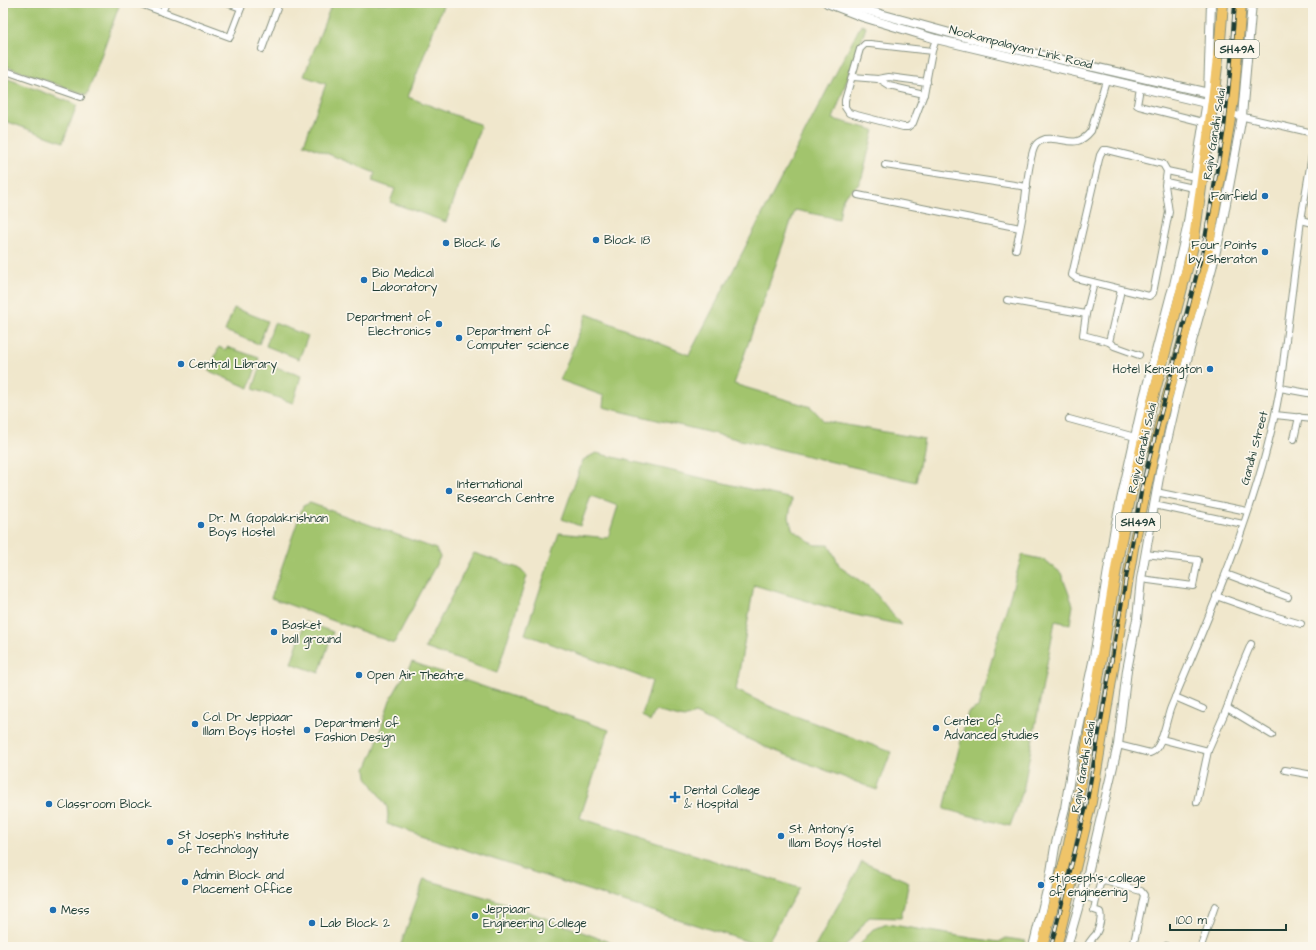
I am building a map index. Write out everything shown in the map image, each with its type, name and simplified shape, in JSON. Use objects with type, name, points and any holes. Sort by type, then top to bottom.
[{"type":"main road","name":"Rajiv Gandhi Salai","points":[[1042,947],[1068,849],[1078,800],[1120,545],[1147,421],[1193,246],[1210,99],[1220,41],[1223,3]]},
{"type":"main road","name":"Rajiv Gandhi Salai","points":[[1056,947],[1091,802],[1132,548],[1160,424],[1208,249],[1231,114],[1241,3]]},
{"type":"main road","points":[[1048,926],[1060,930]]},
{"type":"street","points":[[138,3],[230,37],[242,6],[227,3]]},
{"type":"street","points":[[162,12],[166,3]]},
{"type":"street","points":[[262,49],[279,3]]},
{"type":"street","name":"Nookampalayam Link Road","points":[[827,3],[863,17],[936,39],[1140,88],[1210,99]]},
{"type":"street","name":"Nookampalayam Link Road","points":[[845,3],[979,41],[1210,99]]},
{"type":"street","points":[[1033,947],[1050,878],[1054,847],[1065,808],[1094,657],[1115,527],[1153,359],[1174,285],[1187,228],[1204,122],[1210,99],[1211,3]]},
{"type":"street","points":[[1078,947],[1068,945],[1082,896],[1118,745],[1127,670],[1156,492],[1178,393],[1212,268],[1222,225],[1242,116],[1252,3]]},
{"type":"street","points":[[932,50],[865,44],[860,49],[845,100],[846,110],[849,113],[908,127],[913,123],[924,94],[932,50],[936,39]]},
{"type":"street","points":[[3,70],[81,98]]},
{"type":"street","points":[[853,77],[878,79],[889,77],[927,82]]},
{"type":"street","points":[[878,79],[889,86],[924,94]]},
{"type":"street","points":[[1016,249],[1035,146],[1040,141],[1046,139],[1073,142],[1081,141],[1086,137],[1091,132],[1106,80]]},
{"type":"street","points":[[1140,88],[1137,105],[1204,122]]},
{"type":"street","points":[[1231,114],[1313,133]]},
{"type":"street","name":"Gandhi Street","points":[[1161,739],[1175,697],[1226,574],[1258,481],[1275,415],[1280,388],[1301,220],[1313,149]]},
{"type":"street","points":[[1103,150],[1163,164],[1167,171],[1165,185],[1169,212],[1154,293],[1149,296],[1121,290],[1076,278],[1072,275],[1100,155],[1103,150]]},
{"type":"street","points":[[885,164],[1027,187]]},
{"type":"street","points":[[1167,171],[1195,177]]},
{"type":"street","points":[[1166,182],[1193,188]]},
{"type":"street","points":[[858,195],[1020,228]]},
{"type":"street","points":[[1301,220],[1313,223]]},
{"type":"street","points":[[1094,282],[1082,335],[1109,342],[1114,346],[1139,355]]},
{"type":"street","points":[[1109,342],[1121,290]]},
{"type":"street","points":[[1007,300],[1086,314]]},
{"type":"street","points":[[1280,388],[1313,394]]},
{"type":"street","points":[[1275,415],[1313,419]]},
{"type":"street","points":[[1294,439],[1299,418]]},
{"type":"street","points":[[1069,419],[1135,437]]},
{"type":"street","points":[[1156,492],[1247,511]]},
{"type":"street","points":[[1154,505],[1243,524]]},
{"type":"street","points":[[1141,579],[1193,586],[1198,560],[1145,554]]},
{"type":"street","points":[[1226,574],[1288,597]]},
{"type":"street","points":[[1216,596],[1301,624]]},
{"type":"street","points":[[1197,802],[1208,751],[1227,708],[1239,672],[1251,644]]},
{"type":"street","points":[[1175,697],[1203,709]]},
{"type":"street","points":[[1227,708],[1272,735]]},
{"type":"street","points":[[1118,745],[1150,753],[1155,749],[1161,739],[1208,751]]},
{"type":"street","points":[[1284,770],[1313,775]]},
{"type":"street","points":[[1087,947],[1090,939],[1097,932],[1102,916],[1100,912],[1094,910],[1100,884],[1104,881],[1139,890],[1143,893],[1133,947]]},
{"type":"street","points":[[1082,896],[1096,900]]},
{"type":"street","points":[[1202,947],[1215,906]]},
{"type":"green space","points":[[3,3],[120,3],[87,95],[3,65]]},
{"type":"green space","points":[[332,3],[444,3],[408,97],[481,125],[446,222],[390,202],[395,189],[372,181],[375,173],[304,144],[326,84],[304,76]]},
{"type":"green space","points":[[861,25],[866,27],[833,119],[874,130],[862,177],[858,185],[845,195],[842,201],[839,219],[795,210],[734,384],[811,407],[824,421],[924,439],[916,482],[603,407],[604,396],[560,380],[587,314],[689,355]]},
{"type":"green space","points":[[3,77],[77,105],[63,142],[3,120]]},
{"type":"green space","points":[[234,308],[268,321],[259,344],[225,331]]},
{"type":"green space","points":[[274,323],[308,336],[299,359],[266,346]]},
{"type":"green space","points":[[219,347],[225,350],[227,347],[259,358],[249,388],[209,371]]},
{"type":"green space","points":[[262,362],[301,376],[293,403],[253,389]]},
{"type":"green space","points":[[596,453],[792,499],[789,517],[792,529],[815,545],[829,545],[840,567],[872,589],[901,625],[851,614],[754,585],[736,690],[769,706],[891,752],[877,790],[763,746],[695,714],[684,718],[655,711],[650,722],[642,716],[652,681],[525,634],[559,533],[608,538],[618,506],[591,496],[580,526],[562,519],[583,460]]},
{"type":"green space","points":[[310,503],[436,549],[440,557],[394,643],[271,598],[303,506]]},
{"type":"green space","points":[[474,553],[521,569],[527,576],[497,673],[425,648]]},
{"type":"green space","points":[[1022,555],[1045,560],[1061,573],[1073,605],[1070,624],[1055,621],[1023,791],[1010,826],[944,809],[968,712],[978,707]]},
{"type":"green space","points":[[305,622],[333,632],[319,673],[291,663]]},
{"type":"green space","points":[[412,662],[609,730],[580,818],[799,888],[765,947],[387,824],[387,807],[367,777],[366,769],[375,748],[390,700]]},
{"type":"green space","points":[[862,862],[909,882],[901,918],[869,917],[845,947],[815,947]]},
{"type":"green space","name":"Jeppiaar Engineering College","points":[[424,879],[505,903],[622,947],[400,947]]},
{"type":"green space","points":[[887,924],[999,942],[1006,938],[1026,941],[1024,947],[858,947],[872,930]]},
{"type":"railway","points":[[1051,947],[1086,807],[1142,487],[1203,250],[1224,129],[1235,3]]},
{"type":"place","name":"Fairfield","points":[[1265,196]]},
{"type":"place","name":"Block 18","points":[[596,240]]},
{"type":"place","name":"Block 16","points":[[446,243]]},
{"type":"place","name":"Four Points by Sheraton","points":[[1265,252]]},
{"type":"place","name":"Bio Medical Laboratory","points":[[364,280]]},
{"type":"place","name":"Department of Electronics","points":[[439,324]]},
{"type":"place","name":"Department of Computer science","points":[[459,338]]},
{"type":"place","name":"Central Library","points":[[181,364]]},
{"type":"place","name":"Hotel Kensington","points":[[1210,369]]},
{"type":"place","name":"International Research Centre","points":[[449,491]]},
{"type":"place","name":"Dr. M. Gopalakrishnan Boys Hostel","points":[[201,525]]},
{"type":"place","name":"Basket ball ground","points":[[274,632]]},
{"type":"place","name":"Open Air Theatre","points":[[359,675]]},
{"type":"place","name":"Col. Dr Jeppiaar Illam Boys Hostel","points":[[195,724]]},
{"type":"place","name":"Center of Advanced studies","points":[[936,728]]},
{"type":"place","name":"Department of Fashion Design","points":[[307,730]]},
{"type":"place","name":"Dental College & Hospital","points":[[675,797]]},
{"type":"place","name":"Classroom Block","points":[[49,804]]},
{"type":"place","name":"St. Antony's Illam Boys Hostel","points":[[781,836]]},
{"type":"place","name":"St Joseph's Institute of Technology","points":[[170,842]]},
{"type":"place","name":"Admin Block and Placement Office","points":[[185,882]]},
{"type":"place","name":"st.joseph's college of engineering","points":[[1041,885]]},
{"type":"place","name":"Mess","points":[[53,910]]},
{"type":"place","name":"Jeppiaar Engineering College","points":[[475,916]]},
{"type":"place","name":"Lab Block 2","points":[[312,923]]}]
